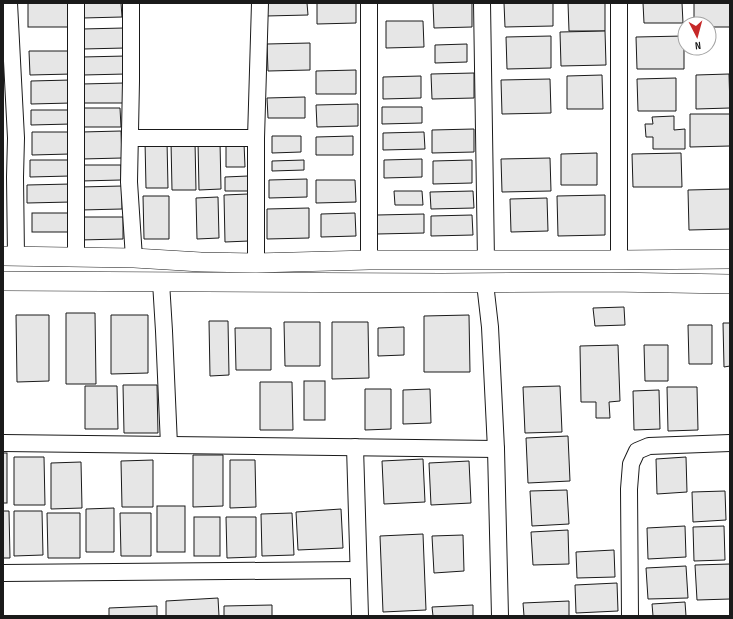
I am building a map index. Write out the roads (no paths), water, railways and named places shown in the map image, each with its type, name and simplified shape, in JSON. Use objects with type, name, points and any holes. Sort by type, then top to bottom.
[{"type":"street","points":[[9,3],[7,31],[16,138],[15,177],[9,256],[134,258],[201,262],[256,263],[370,260],[730,259]]},
{"type":"street","points":[[68,281],[72,257],[76,3]]},
{"type":"street","points":[[131,3],[129,182],[134,258]]},
{"type":"street","points":[[256,263],[256,138],[260,3]]},
{"type":"street","points":[[369,3],[370,260]]},
{"type":"street","points":[[482,3],[486,260]]},
{"type":"street","points":[[619,3],[619,260]]},
{"type":"street","points":[[130,138],[256,138]]},
{"type":"street","points":[[441,260],[442,283]]},
{"type":"street","points":[[3,281],[442,283],[609,282],[730,284]]},
{"type":"street","points":[[161,282],[170,445]]},
{"type":"street","points":[[485,283],[490,327],[496,449],[500,616]]},
{"type":"street","points":[[3,443],[496,449]]},
{"type":"street","points":[[630,616],[629,489],[631,464],[637,451],[649,446],[730,443]]},
{"type":"street","points":[[355,447],[360,616]]},
{"type":"street","points":[[3,573],[358,570]]}]
